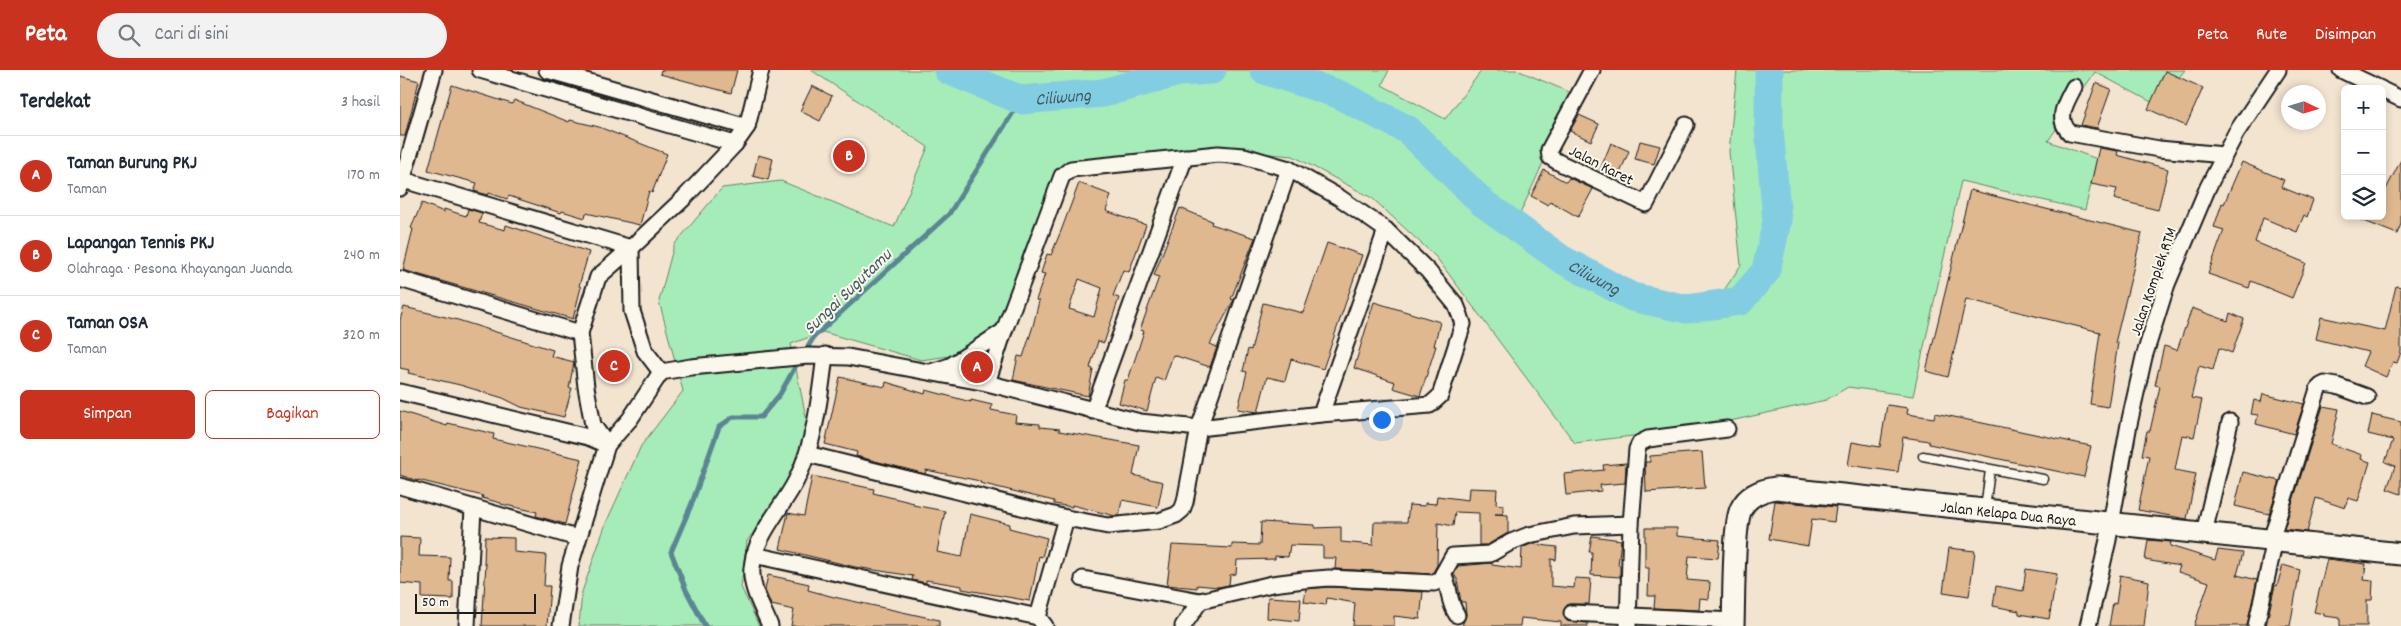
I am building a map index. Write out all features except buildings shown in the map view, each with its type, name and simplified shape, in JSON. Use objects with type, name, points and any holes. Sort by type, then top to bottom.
[{"type":"main road","name":"Jalan Kelapa Dua Raya","points":[[1733,624],[1738,518],[1745,503],[1754,494],[1766,489],[1788,488],[2401,554]]},
{"type":"street","points":[[434,70],[401,183],[631,248]]},
{"type":"street","points":[[480,70],[735,144]]},
{"type":"street","points":[[547,70],[747,127]]},
{"type":"street","points":[[608,445],[594,425],[586,387],[580,333],[598,277],[631,248],[735,144],[747,127],[761,70]]},
{"type":"street","name":"Jalan Karet","points":[[1592,70],[1552,142],[1549,150],[1550,157],[1646,204],[1686,125]]},
{"type":"street","name":"Jalan Komplek RTM","points":[[2088,626],[2111,522],[2140,373],[2167,284],[2189,226],[2224,156],[2236,133],[2278,70]]},
{"type":"street","points":[[2341,70],[2373,85]]},
{"type":"street","points":[[2074,87],[2061,115],[2063,127],[2070,133],[2160,149],[2224,156]]},
{"type":"street","points":[[2386,92],[2401,99]]},
{"type":"street","points":[[561,626],[565,587],[577,538],[608,445],[630,419],[661,372],[691,367],[808,356],[848,357],[987,384],[1140,422],[1199,428],[1321,414],[1430,405],[1440,396],[1462,324],[1456,305],[1428,271],[1386,230],[1340,198],[1288,169],[1244,156],[1218,154],[1071,169],[1064,173],[1004,331],[987,384]]},
{"type":"street","points":[[1094,411],[1185,157]]},
{"type":"street","points":[[807,454],[1066,518],[1108,526],[1159,521],[1176,515],[1182,510],[1185,502],[1199,428],[1288,169]]},
{"type":"street","points":[[1321,414],[1386,230]]},
{"type":"street","points":[[631,248],[632,311],[645,351],[661,372]]},
{"type":"street","points":[[400,279],[580,333]]},
{"type":"street","points":[[929,372],[950,366],[1004,331]]},
{"type":"street","points":[[770,626],[752,581],[754,555],[758,541],[791,489],[807,454],[825,355]]},
{"type":"street","points":[[2256,626],[2273,540],[2318,389],[2320,386],[2330,385],[2367,396]]},
{"type":"street","points":[[400,392],[588,437],[608,445]]},
{"type":"street","points":[[2204,533],[2230,422]]},
{"type":"street","points":[[1628,620],[1635,456],[1640,444],[1648,439],[1727,429]]},
{"type":"street","points":[[400,486],[577,538]]},
{"type":"street","points":[[467,626],[473,508]]},
{"type":"street","points":[[754,555],[1042,622],[1066,518]]},
{"type":"street","points":[[1083,579],[1170,593],[1200,601],[1294,581],[1329,578],[1434,583],[1439,581],[1453,556],[1490,554],[1511,542],[1529,535],[1574,526],[1631,524]]},
{"type":"street","points":[[1443,574],[1448,582],[1450,605],[1457,615]]},
{"type":"street","points":[[1183,626],[1200,601]]},
{"type":"street","points":[[1572,613],[1628,620],[1733,624]]},
{"type":"lane","points":[[1923,456],[2043,480]]},
{"type":"lane","points":[[1985,509],[1990,470]]},
{"type":"green space","points":[[811,70],[1389,70],[1382,85],[1445,119],[1482,70],[1517,70],[1574,94],[1515,225],[1676,306],[1718,299],[1741,265],[1729,152],[1737,70],[2185,70],[2157,105],[2095,72],[2048,141],[2097,159],[2085,210],[1961,181],[1913,396],[1848,387],[1826,400],[1698,428],[1575,443],[1436,257],[1372,198],[1293,156],[1224,150],[1060,168],[1015,315],[970,353],[921,360],[823,332],[791,344],[808,427],[787,487],[747,541],[741,587],[759,626],[579,626],[582,592],[606,523],[641,446],[683,391],[659,301],[674,245],[722,188],[781,181],[894,227],[928,147]]},
{"type":"waterway","name":"Ciliwung","points":[[948,70],[1021,100],[1103,93],[1179,72],[1212,70]]},
{"type":"waterway","name":"Ciliwung","points":[[1264,70],[1338,94],[1408,130],[1483,203],[1561,259],[1632,297],[1687,309],[1740,301],[1766,271],[1777,221],[1769,128],[1769,70]]},
{"type":"waterway","name":"Sungai Sugutamu","points":[[804,353],[814,337],[949,214],[1021,100]]},
{"type":"waterway","name":"Sungai Sugutamu","points":[[705,626],[686,590],[671,552],[692,503],[719,427],[733,417],[761,417],[780,394],[799,360]]},
{"type":"place","name":"Lapangan Tennis PKJ","points":[[849,156]]},
{"type":"place","name":"Taman OSA","points":[[614,366]]},
{"type":"place","name":"Taman Burung PKJ","points":[[977,367]]}]
